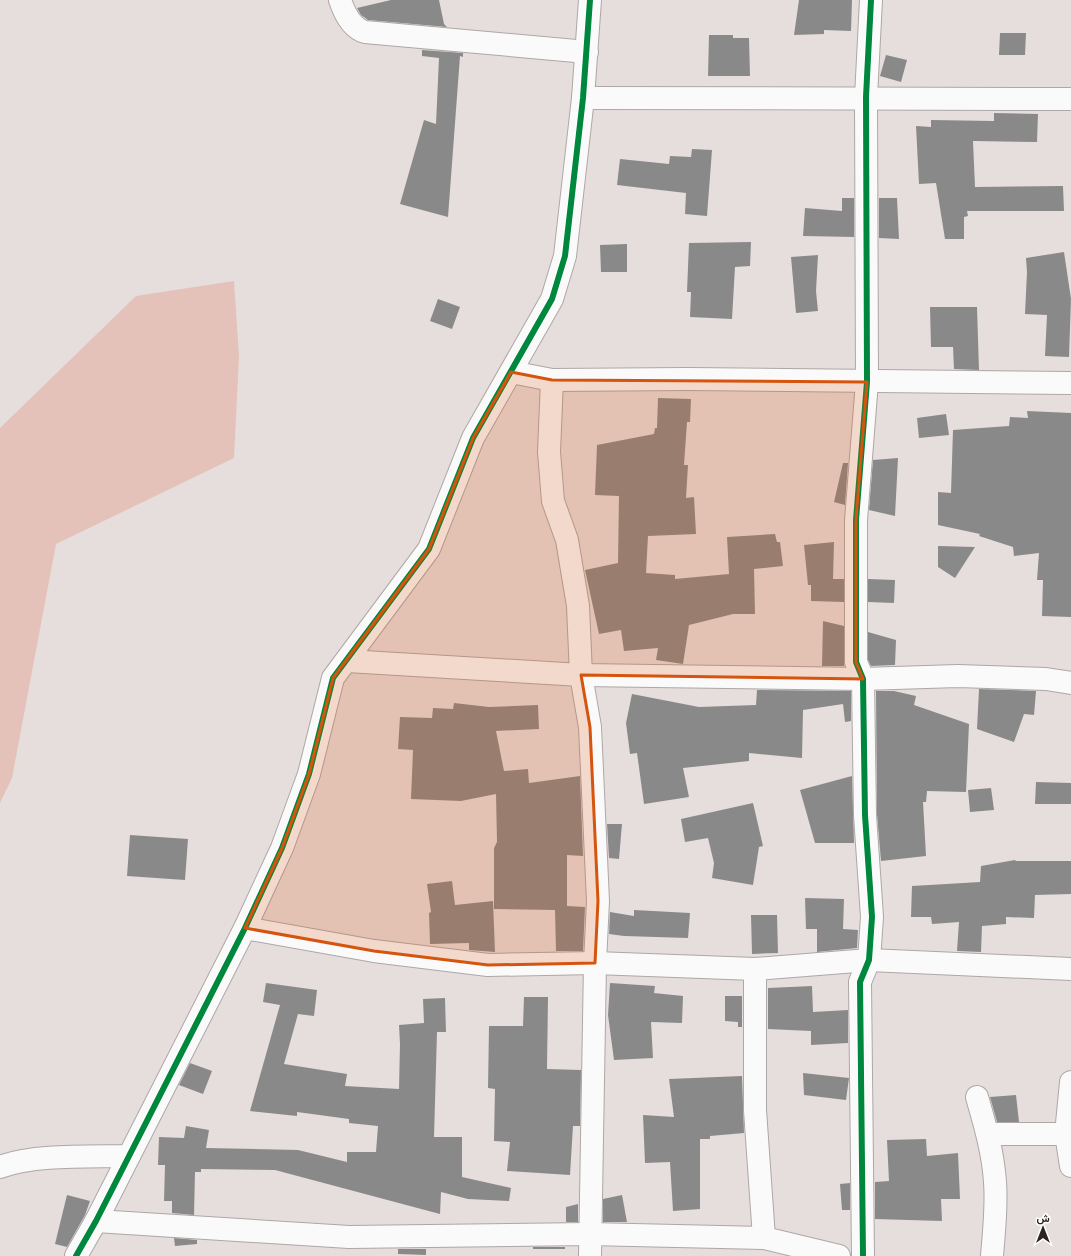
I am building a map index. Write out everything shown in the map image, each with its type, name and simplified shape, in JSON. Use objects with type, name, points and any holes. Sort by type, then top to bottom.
[{"type":"street","points":[[340,0],[344,14],[354,26],[365,32],[587,52]]},
{"type":"street","points":[[76,1256],[96,1221],[176,1060],[245,928],[282,848],[309,774],[333,678],[429,549],[473,438],[552,299],[565,256],[583,98],[590,0]]},
{"type":"street","points":[[863,1256],[860,982],[869,960],[872,916],[865,815],[863,679],[856,662],[856,520],[867,382],[866,97],[872,0]]},
{"type":"street","points":[[583,98],[866,97],[1071,99]]},
{"type":"street","points":[[511,372],[552,380],[688,379],[1071,384]]},
{"type":"street","points":[[552,380],[549,452],[553,501],[567,540],[578,606],[581,675],[590,727],[598,901],[595,963],[589,1234],[590,1256]]},
{"type":"street","points":[[347,661],[581,675],[863,679],[958,676],[1046,679],[1071,683]]},
{"type":"street","points":[[245,928],[374,951],[488,965],[595,963],[755,969],[869,960],[1071,969]]},
{"type":"street","points":[[755,969],[755,1110],[764,1238]]},
{"type":"street","points":[[1071,1082],[1066,1134],[1071,1166]]},
{"type":"street","points":[[977,1097],[988,1134],[995,1182],[992,1256]]},
{"type":"street","points":[[988,1134],[1066,1134]]},
{"type":"street","points":[[0,1167],[11,1163],[47,1159],[129,1156]]},
{"type":"street","points":[[96,1221],[349,1237],[589,1234],[764,1238],[839,1256]]},
{"type":"highlighted area","points":[[511,372],[552,380],[867,382],[856,520],[856,662],[863,679],[581,675],[590,727],[598,901],[595,963],[488,965],[374,951],[245,928],[282,848],[309,774],[333,678],[429,549],[473,438]]},
{"type":"shaded area","points":[[234,281],[239,356],[234,458],[56,544],[12,778],[0,803],[0,428],[136,296]]},
{"type":"building","points":[[391,0],[439,0],[444,24],[447,27],[368,20],[361,15],[357,8]]},
{"type":"building","points":[[799,0],[852,0],[851,31],[824,30],[824,34],[794,35]]},
{"type":"building","points":[[1000,33],[1026,33],[1025,55],[999,55]]},
{"type":"building","points":[[709,35],[733,35],[733,38],[749,38],[750,76],[708,76]]},
{"type":"building","points":[[422,50],[463,53],[463,57],[460,56],[448,217],[400,204],[424,120],[436,124],[439,58],[422,56]]},
{"type":"building","points":[[886,55],[907,60],[901,82],[880,76]]},
{"type":"building","points":[[994,113],[1038,114],[1037,142],[973,141],[975,187],[1063,186],[1064,211],[967,211],[968,216],[964,217],[964,239],[945,239],[936,183],[919,184],[916,126],[931,127],[931,120],[994,121]]},
{"type":"building","points":[[692,149],[712,150],[707,216],[685,214],[686,193],[617,185],[620,159],[669,164],[670,156],[691,157]]},
{"type":"building","points":[[842,198],[854,198],[854,237],[803,236],[805,208],[842,211]]},
{"type":"building","points":[[879,198],[897,198],[899,239],[879,238]]},
{"type":"building","points":[[751,242],[750,266],[735,267],[732,319],[690,317],[691,292],[687,292],[689,243]]},
{"type":"building","points":[[627,244],[627,272],[601,272],[600,245]]},
{"type":"building","points":[[1064,252],[1071,299],[1069,357],[1045,356],[1047,315],[1025,314],[1027,272],[1026,258]]},
{"type":"building","points":[[818,255],[816,291],[818,311],[796,313],[791,257]]},
{"type":"building","points":[[438,299],[460,307],[452,329],[430,321]]},
{"type":"building","points":[[930,307],[977,307],[979,370],[954,369],[953,347],[931,347]]},
{"type":"building","points":[[658,398],[691,399],[690,422],[687,422],[684,465],[688,465],[686,498],[694,497],[696,534],[648,536],[646,573],[675,575],[675,579],[729,574],[727,537],[775,534],[777,542],[780,542],[783,566],[754,569],[755,614],[733,614],[689,625],[683,664],[656,660],[658,648],[624,651],[621,630],[599,634],[585,570],[618,563],[619,496],[595,495],[597,445],[654,434],[655,428],[657,428]]},
{"type":"building","points":[[1027,411],[1071,413],[1071,617],[1042,616],[1043,580],[1037,580],[1039,553],[1014,556],[1013,547],[979,536],[980,534],[938,525],[938,492],[951,493],[953,430],[1009,426],[1010,417],[1028,418]]},
{"type":"building","points":[[946,414],[949,435],[919,438],[917,418]]},
{"type":"building","points":[[898,458],[895,516],[869,510],[873,460]]},
{"type":"building","points":[[843,463],[848,463],[845,505],[834,502]]},
{"type":"building","points":[[834,542],[833,579],[844,579],[844,602],[811,601],[811,585],[808,585],[804,545]]},
{"type":"building","points":[[938,546],[975,547],[955,578],[938,567]]},
{"type":"building","points":[[868,579],[895,580],[894,603],[868,602]]},
{"type":"building","points":[[823,621],[844,626],[844,666],[822,666]]},
{"type":"building","points":[[868,632],[896,640],[895,665],[871,666],[868,660]]},
{"type":"building","points":[[979,689],[1036,691],[1034,715],[1024,714],[1014,742],[977,729]]},
{"type":"building","points":[[757,690],[851,691],[851,721],[845,722],[843,704],[803,710],[802,758],[749,753],[749,761],[683,768],[689,797],[644,804],[637,753],[630,754],[626,723],[632,694],[699,707],[756,705]]},
{"type":"building","points":[[876,691],[894,691],[916,696],[914,705],[969,724],[966,792],[927,791],[926,802],[923,802],[926,856],[881,861],[877,814]]},
{"type":"building","points":[[454,703],[489,707],[538,705],[539,729],[496,731],[504,771],[528,769],[529,783],[580,776],[583,856],[567,855],[567,906],[585,907],[583,951],[556,951],[555,910],[494,909],[494,848],[497,842],[496,794],[461,801],[411,799],[413,750],[398,749],[400,717],[432,718],[433,708],[453,709]]},
{"type":"building","points":[[852,776],[854,843],[815,843],[800,790]]},
{"type":"building","points":[[1036,782],[1071,783],[1071,804],[1035,804]]},
{"type":"building","points":[[991,788],[994,810],[970,812],[968,790]]},
{"type":"building","points":[[753,803],[763,846],[759,847],[753,885],[712,878],[714,863],[708,838],[685,842],[681,819]]},
{"type":"building","points":[[607,824],[622,824],[619,859],[609,858]]},
{"type":"building","points":[[130,835],[188,839],[185,880],[127,876]]},
{"type":"building","points":[[1015,860],[1071,861],[1071,894],[1035,895],[1034,918],[1006,917],[1006,924],[982,926],[981,952],[957,951],[959,922],[932,924],[931,917],[911,917],[912,886],[980,882],[981,866]]},
{"type":"building","points":[[452,881],[455,905],[493,901],[495,952],[469,950],[469,943],[430,944],[429,913],[431,912],[427,884]]},
{"type":"building","points":[[805,898],[844,899],[843,929],[858,930],[857,948],[817,952],[817,929],[806,929]]},
{"type":"building","points":[[634,910],[690,913],[688,938],[624,936],[609,934],[610,912],[634,916]]},
{"type":"building","points":[[751,915],[777,915],[778,953],[752,954]]},
{"type":"building","points":[[266,983],[317,990],[314,1016],[298,1014],[284,1064],[347,1074],[345,1086],[399,1089],[399,1025],[424,1023],[423,999],[445,998],[446,1032],[437,1032],[434,1137],[462,1137],[462,1177],[511,1188],[509,1201],[468,1199],[441,1192],[440,1214],[275,1170],[201,1169],[201,1172],[195,1172],[194,1215],[172,1213],[172,1201],[164,1201],[165,1165],[158,1165],[159,1137],[184,1138],[186,1126],[209,1130],[206,1148],[298,1150],[347,1162],[347,1152],[376,1152],[378,1126],[349,1123],[349,1119],[297,1112],[297,1116],[250,1111],[280,1005],[263,1002]]},
{"type":"building","points":[[610,983],[655,986],[654,993],[683,996],[682,1023],[651,1022],[653,1058],[614,1060],[608,1015]]},
{"type":"building","points":[[812,986],[813,1012],[848,1010],[848,1043],[811,1045],[811,1031],[768,1029],[768,988]]},
{"type":"building","points":[[725,996],[742,996],[742,1027],[738,1027],[738,1022],[725,1021]]},
{"type":"building","points":[[524,997],[548,997],[547,1069],[581,1070],[580,1126],[573,1126],[570,1175],[507,1171],[510,1142],[494,1141],[495,1089],[488,1088],[489,1026],[523,1026]]},
{"type":"building","points":[[190,1063],[212,1071],[203,1094],[179,1085]]},
{"type":"building","points":[[803,1073],[849,1078],[846,1100],[804,1095]]},
{"type":"building","points":[[742,1076],[744,1133],[710,1136],[710,1139],[700,1139],[700,1209],[673,1211],[670,1162],[645,1163],[643,1115],[674,1117],[669,1079]]},
{"type":"building","points":[[1016,1095],[1019,1122],[997,1122],[990,1097]]},
{"type":"building","points":[[926,1139],[927,1156],[958,1153],[960,1199],[941,1199],[942,1221],[875,1219],[875,1182],[889,1181],[887,1140]]},
{"type":"building","points":[[850,1183],[850,1210],[842,1210],[840,1184]]},
{"type":"building","points":[[67,1195],[90,1201],[85,1215],[67,1247],[55,1244]]},
{"type":"building","points":[[622,1195],[627,1222],[603,1222],[603,1199]]},
{"type":"building","points":[[578,1204],[578,1222],[566,1222],[566,1207]]},
{"type":"building","points":[[174,1238],[197,1240],[197,1244],[175,1246]]},
{"type":"building","points":[[533,1247],[565,1247],[565,1249],[533,1249]]},
{"type":"building","points":[[398,1249],[426,1249],[426,1255],[398,1254]]},
{"type":"cycle path","points":[[76,1256],[96,1221],[245,928],[282,848],[309,774],[333,678],[429,549],[473,438],[552,299],[565,256],[583,98],[590,0]]},
{"type":"cycle path","points":[[863,1256],[860,982],[869,960],[872,917],[865,815],[863,679],[856,662],[856,520],[867,382],[866,97],[871,0]]}]
